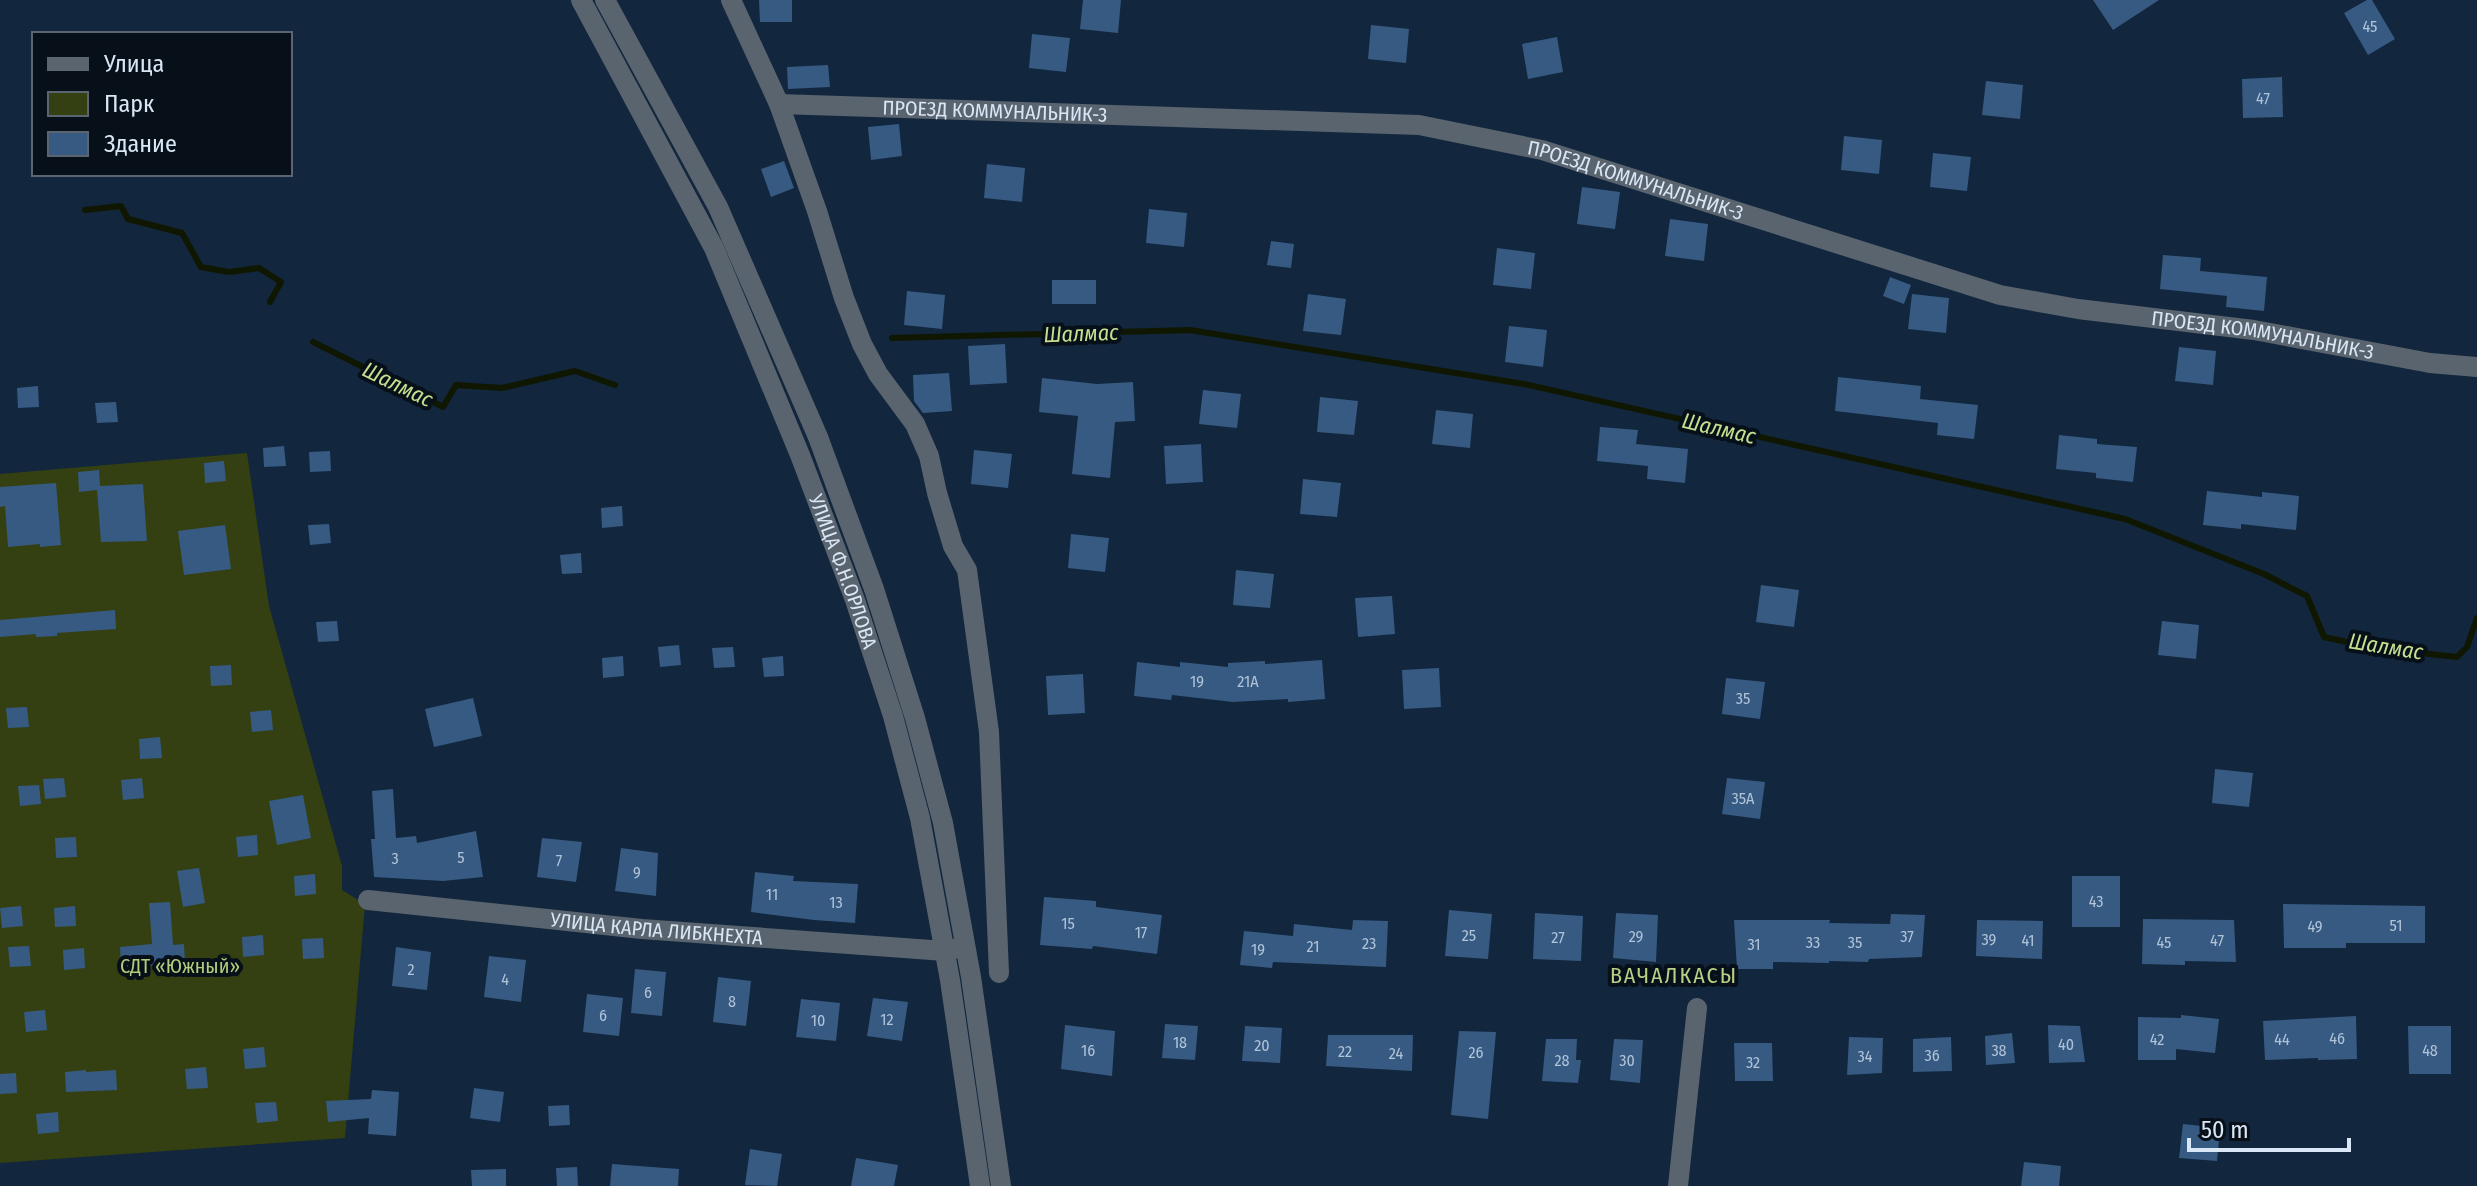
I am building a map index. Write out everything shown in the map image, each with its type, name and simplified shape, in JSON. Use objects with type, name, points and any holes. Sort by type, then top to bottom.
[{"type":"street","name":"УЛИЦА Ф.Н.ОРЛОВА","points":[[581,0],[714,248],[855,600],[893,716],[920,818],[950,980],[980,1186]]},
{"type":"street","name":"УЛИЦА Ф.Н.ОРЛОВА","points":[[605,0],[718,207],[818,437],[874,589],[915,718],[943,823],[971,977],[1001,1186]]},
{"type":"street","points":[[731,0],[779,104],[862,344],[878,374],[915,424],[929,456],[953,546],[967,570],[989,732],[999,973]]},
{"type":"street","name":"ПРОЕЗД КОММУНАЛЬНИК-3","points":[[779,104],[1419,125],[1542,150],[2000,295],[2078,309],[2254,330],[2430,363],[2477,367]]},
{"type":"street","name":"УЛИЦА КАРЛА ЛИБКНЕХТА","points":[[368,900],[642,929],[945,951],[966,946]]},
{"type":"street","points":[[950,980],[971,977]]},
{"type":"street","points":[[1678,1186],[1697,1008]]},
{"type":"green space","name":"СДТ «Южный»","points":[[247,453],[269,606],[342,866],[342,890],[365,904],[345,1138],[0,1163],[0,474]]},
{"type":"building","points":[[759,0],[792,0],[792,22],[760,22]]},
{"type":"building","points":[[1083,0],[1121,0],[1118,33],[1080,29]]},
{"type":"building","points":[[2093,0],[2159,0],[2113,30]]},
{"type":"building","points":[[2372,0],[2395,39],[2368,55],[2344,13]]},
{"type":"building","points":[[1371,25],[1409,29],[1406,63],[1368,59]]},
{"type":"building","points":[[1032,34],[1070,38],[1066,72],[1029,68]]},
{"type":"building","points":[[1557,37],[1563,72],[1528,79],[1522,44]]},
{"type":"building","points":[[828,65],[830,87],[788,89],[787,67]]},
{"type":"building","points":[[2282,77],[2283,117],[2243,118],[2242,79]]},
{"type":"building","points":[[1986,81],[2023,85],[2020,119],[1982,115]]},
{"type":"building","points":[[899,124],[902,156],[871,160],[868,127]]},
{"type":"building","points":[[1844,136],[1882,140],[1879,174],[1841,170]]},
{"type":"building","points":[[1933,153],[1971,157],[1967,191],[1930,187]]},
{"type":"building","points":[[784,161],[794,188],[771,197],[761,169]]},
{"type":"building","points":[[987,164],[1025,168],[1022,202],[984,198]]},
{"type":"building","points":[[1582,187],[1620,192],[1615,229],[1577,224]]},
{"type":"building","points":[[1149,209],[1187,213],[1184,247],[1146,243]]},
{"type":"building","points":[[1670,219],[1708,224],[1704,261],[1665,256]]},
{"type":"building","points":[[1271,241],[1294,244],[1291,268],[1267,265]]},
{"type":"building","points":[[1497,248],[1535,253],[1531,289],[1493,285]]},
{"type":"building","points":[[2163,255],[2201,258],[2200,271],[2267,277],[2264,311],[2226,307],[2227,296],[2160,289]]},
{"type":"building","points":[[1890,277],[1911,285],[1904,304],[1883,296]]},
{"type":"building","points":[[1052,280],[1096,280],[1096,304],[1052,304]]},
{"type":"building","points":[[907,291],[945,295],[942,329],[904,325]]},
{"type":"building","points":[[1308,294],[1346,299],[1341,335],[1303,331]]},
{"type":"building","points":[[1912,294],[1949,298],[1946,333],[1908,329]]},
{"type":"building","points":[[1509,326],[1547,330],[1543,367],[1505,362]]},
{"type":"building","points":[[1005,344],[1007,383],[970,385],[968,346]]},
{"type":"building","points":[[2179,347],[2216,351],[2213,385],[2175,381]]},
{"type":"building","points":[[949,373],[952,411],[923,413],[914,401],[913,375]]},
{"type":"building","points":[[1838,377],[1921,386],[1920,399],[1978,405],[1974,439],[1937,435],[1938,423],[1835,411]]},
{"type":"building","points":[[1042,378],[1097,384],[1133,382],[1135,421],[1115,422],[1110,478],[1072,474],[1078,416],[1039,412]]},
{"type":"building","points":[[38,386],[39,407],[18,408],[17,388]]},
{"type":"building","points":[[1203,390],[1241,394],[1237,428],[1199,424]]},
{"type":"building","points":[[1320,397],[1358,401],[1354,435],[1317,432]]},
{"type":"building","points":[[116,402],[118,422],[97,423],[95,403]]},
{"type":"building","points":[[1436,410],[1473,414],[1470,448],[1432,444]]},
{"type":"building","points":[[1600,427],[1638,430],[1636,444],[1688,449],[1685,483],[1647,479],[1648,466],[1597,461]]},
{"type":"building","points":[[2059,435],[2097,439],[2097,444],[2137,447],[2133,482],[2096,478],[2096,473],[2056,469]]},
{"type":"building","points":[[1201,444],[1203,482],[1166,484],[1164,446]]},
{"type":"building","points":[[284,446],[286,466],[264,467],[263,448]]},
{"type":"building","points":[[974,450],[1012,454],[1008,488],[971,484]]},
{"type":"building","points":[[330,451],[331,471],[310,472],[309,452]]},
{"type":"building","points":[[224,461],[226,481],[205,483],[204,463]]},
{"type":"building","points":[[99,470],[100,486],[143,484],[147,541],[101,542],[97,490],[79,492],[78,472]]},
{"type":"building","points":[[1303,479],[1341,483],[1337,517],[1300,514]]},
{"type":"building","points":[[56,483],[61,545],[8,547],[5,506],[0,507],[0,487]]},
{"type":"building","points":[[2207,491],[2262,497],[2262,492],[2299,496],[2296,530],[2241,524],[2241,529],[2203,525]]},
{"type":"building","points":[[622,506],[623,526],[602,528],[601,508]]},
{"type":"building","points":[[329,524],[331,543],[310,545],[308,525]]},
{"type":"building","points":[[225,525],[231,569],[184,575],[178,531]]},
{"type":"building","points":[[1071,534],[1109,538],[1105,572],[1068,568]]},
{"type":"building","points":[[581,553],[582,573],[562,574],[560,555]]},
{"type":"building","points":[[1236,570],[1274,574],[1270,608],[1233,605]]},
{"type":"building","points":[[1761,585],[1799,590],[1794,627],[1756,622]]},
{"type":"building","points":[[1392,596],[1395,634],[1358,637],[1355,598]]},
{"type":"building","points":[[115,610],[116,629],[57,633],[57,636],[0,637],[0,620]]},
{"type":"building","points":[[337,621],[339,641],[318,642],[316,622]]},
{"type":"building","points":[[2162,621],[2199,625],[2196,659],[2158,655]]},
{"type":"building","points":[[679,645],[681,665],[660,667],[658,647]]},
{"type":"building","points":[[733,647],[735,667],[714,668],[712,648]]},
{"type":"building","points":[[623,656],[624,676],[603,678],[602,658]]},
{"type":"building","points":[[783,656],[784,676],[764,677],[762,658]]},
{"type":"building","points":[[1322,660],[1325,699],[1233,702],[1172,695],[1171,700],[1134,696],[1137,662],[1180,667],[1180,662],[1228,667],[1228,663]]},
{"type":"building","points":[[231,665],[232,685],[211,686],[210,666]]},
{"type":"building","points":[[1439,668],[1441,707],[1404,709],[1402,670]]},
{"type":"building","points":[[1083,674],[1085,713],[1048,715],[1046,676]]},
{"type":"building","points":[[1726,678],[1765,682],[1760,719],[1722,714]]},
{"type":"building","points":[[473,698],[482,736],[434,747],[425,709]]},
{"type":"building","points":[[27,707],[29,727],[8,728],[6,708]]},
{"type":"building","points":[[271,710],[273,730],[252,732],[250,712]]},
{"type":"building","points":[[160,737],[162,758],[140,759],[139,739]]},
{"type":"building","points":[[2215,769],[2253,773],[2249,807],[2212,803]]},
{"type":"building","points":[[64,778],[66,797],[45,799],[43,779]]},
{"type":"building","points":[[142,778],[144,798],[123,800],[121,780]]},
{"type":"building","points":[[1727,778],[1765,782],[1760,819],[1722,814]]},
{"type":"building","points":[[39,785],[41,804],[20,806],[18,786]]},
{"type":"building","points":[[393,789],[396,838],[416,836],[417,843],[476,831],[483,877],[443,881],[374,877],[372,791]]},
{"type":"building","points":[[303,795],[311,838],[277,845],[269,801]]},
{"type":"building","points":[[257,835],[258,855],[238,857],[236,837]]},
{"type":"building","points":[[76,837],[77,857],[56,858],[55,838]]},
{"type":"building","points":[[542,838],[582,842],[576,882],[537,877]]},
{"type":"building","points":[[621,848],[658,853],[656,896],[615,891]]},
{"type":"building","points":[[199,868],[205,903],[183,907],[177,871]]},
{"type":"building","points":[[755,872],[794,876],[793,881],[858,884],[855,923],[751,912]]},
{"type":"building","points":[[315,874],[316,894],[295,896],[294,876]]},
{"type":"building","points":[[2072,876],[2120,876],[2120,927],[2072,927]]},
{"type":"building","points":[[1044,897],[1096,901],[1096,907],[1162,915],[1157,954],[1093,946],[1092,949],[1040,945]]},
{"type":"building","points":[[170,902],[173,945],[184,944],[185,964],[121,967],[120,947],[152,944],[149,903]]},
{"type":"building","points":[[2283,904],[2425,906],[2425,943],[2346,943],[2346,948],[2284,948]]},
{"type":"building","points":[[21,906],[23,926],[2,928],[0,908]]},
{"type":"building","points":[[75,906],[76,926],[55,927],[54,908]]},
{"type":"building","points":[[1449,910],[1492,914],[1488,959],[1445,956]]},
{"type":"building","points":[[1535,913],[1583,916],[1581,961],[1533,959]]},
{"type":"building","points":[[1616,913],[1658,915],[1656,962],[1613,958]]},
{"type":"building","points":[[1891,914],[1925,915],[1922,957],[1869,959],[1868,962],[1773,962],[1773,969],[1737,969],[1734,920],[1830,920],[1829,923],[1890,924]]},
{"type":"building","points":[[2143,919],[2234,920],[2236,962],[2142,964]]},
{"type":"building","points":[[1353,920],[1388,921],[1386,967],[1273,962],[1272,968],[1240,965],[1244,931],[1293,936],[1294,924],[1352,930]]},
{"type":"building","points":[[1977,920],[2043,921],[2042,959],[1976,956]]},
{"type":"building","points":[[263,935],[264,955],[243,957],[242,937]]},
{"type":"building","points":[[323,938],[324,958],[303,959],[302,939]]},
{"type":"building","points":[[29,946],[31,966],[10,967],[8,947]]},
{"type":"building","points":[[396,947],[431,952],[427,990],[392,986]]},
{"type":"building","points":[[84,948],[85,968],[64,970],[63,950]]},
{"type":"building","points":[[489,956],[526,960],[521,1002],[484,997]]},
{"type":"building","points":[[635,969],[666,972],[662,1016],[631,1013]]},
{"type":"building","points":[[718,977],[751,981],[746,1026],[713,1022]]},
{"type":"building","points":[[587,994],[623,998],[619,1036],[583,1032]]},
{"type":"building","points":[[873,998],[908,1002],[902,1041],[867,1036]]},
{"type":"building","points":[[801,999],[840,1003],[836,1041],[796,1037]]},
{"type":"building","points":[[45,1010],[47,1030],[26,1032],[24,1012]]},
{"type":"building","points":[[2181,1015],[2219,1019],[2215,1053],[2176,1049],[2176,1060],[2138,1060],[2138,1017],[2181,1018]]},
{"type":"building","points":[[2356,1016],[2357,1059],[2265,1060],[2263,1021]]},
{"type":"building","points":[[1165,1024],[1198,1026],[1195,1060],[1162,1058]]},
{"type":"building","points":[[1065,1025],[1115,1031],[1112,1076],[1061,1069]]},
{"type":"building","points":[[2048,1025],[2080,1026],[2085,1062],[2049,1063]]},
{"type":"building","points":[[1245,1026],[1282,1028],[1280,1063],[1242,1061]]},
{"type":"building","points":[[2408,1026],[2451,1026],[2451,1074],[2409,1074]]},
{"type":"building","points":[[1459,1031],[1496,1032],[1488,1119],[1451,1115]]},
{"type":"building","points":[[2012,1033],[2015,1063],[1986,1065],[1985,1036]]},
{"type":"building","points":[[1328,1035],[1413,1035],[1412,1071],[1326,1066]]},
{"type":"building","points":[[1849,1037],[1883,1038],[1882,1073],[1847,1075]]},
{"type":"building","points":[[1951,1037],[1952,1071],[1913,1072],[1913,1039]]},
{"type":"building","points":[[1546,1039],[1577,1039],[1576,1060],[1581,1060],[1578,1083],[1542,1081]]},
{"type":"building","points":[[1614,1039],[1643,1040],[1640,1083],[1610,1080]]},
{"type":"building","points":[[1734,1043],[1772,1043],[1773,1081],[1735,1081]]},
{"type":"building","points":[[264,1047],[266,1067],[245,1069],[243,1049]]},
{"type":"building","points":[[206,1067],[208,1088],[187,1089],[185,1069]]},
{"type":"building","points":[[116,1070],[117,1090],[66,1092],[65,1072]]},
{"type":"building","points":[[16,1073],[17,1093],[0,1094],[0,1074]]},
{"type":"building","points":[[474,1088],[504,1092],[500,1122],[470,1118]]},
{"type":"building","points":[[372,1090],[399,1092],[396,1136],[368,1134],[369,1118],[328,1122],[326,1101],[371,1099]]},
{"type":"building","points":[[276,1102],[278,1121],[257,1123],[255,1103]]},
{"type":"building","points":[[569,1105],[570,1125],[549,1126],[548,1106]]},
{"type":"building","points":[[58,1112],[59,1132],[38,1134],[36,1114]]},
{"type":"building","points":[[2183,1124],[2220,1128],[2217,1161],[2179,1158]]},
{"type":"building","points":[[750,1149],[782,1154],[777,1186],[745,1185]]},
{"type":"building","points":[[856,1158],[898,1165],[894,1186],[851,1186]]},
{"type":"building","points":[[2024,1162],[2061,1166],[2059,1186],[2021,1186]]},
{"type":"building","points":[[612,1164],[679,1169],[678,1186],[610,1186]]},
{"type":"building","points":[[577,1167],[578,1186],[557,1186],[556,1168]]},
{"type":"building","points":[[506,1169],[506,1186],[472,1186],[471,1170]]},
{"type":"waterway","name":"Шалмас","points":[[85,210],[121,206],[128,219],[182,233],[201,267],[229,272],[259,268],[281,282],[270,302]]},
{"type":"waterway","name":"Шалмас","points":[[892,338],[1190,330],[1524,384],[2125,519],[2264,574],[2307,596],[2324,637],[2375,648],[2457,657],[2467,647],[2477,618]]},
{"type":"waterway","name":"Шалмас","points":[[313,342],[443,407],[456,385],[502,388],[575,371],[615,385]]},
{"type":"district","name":"ВАЧАЛКАСЫ","points":[[1674,975]]}]
